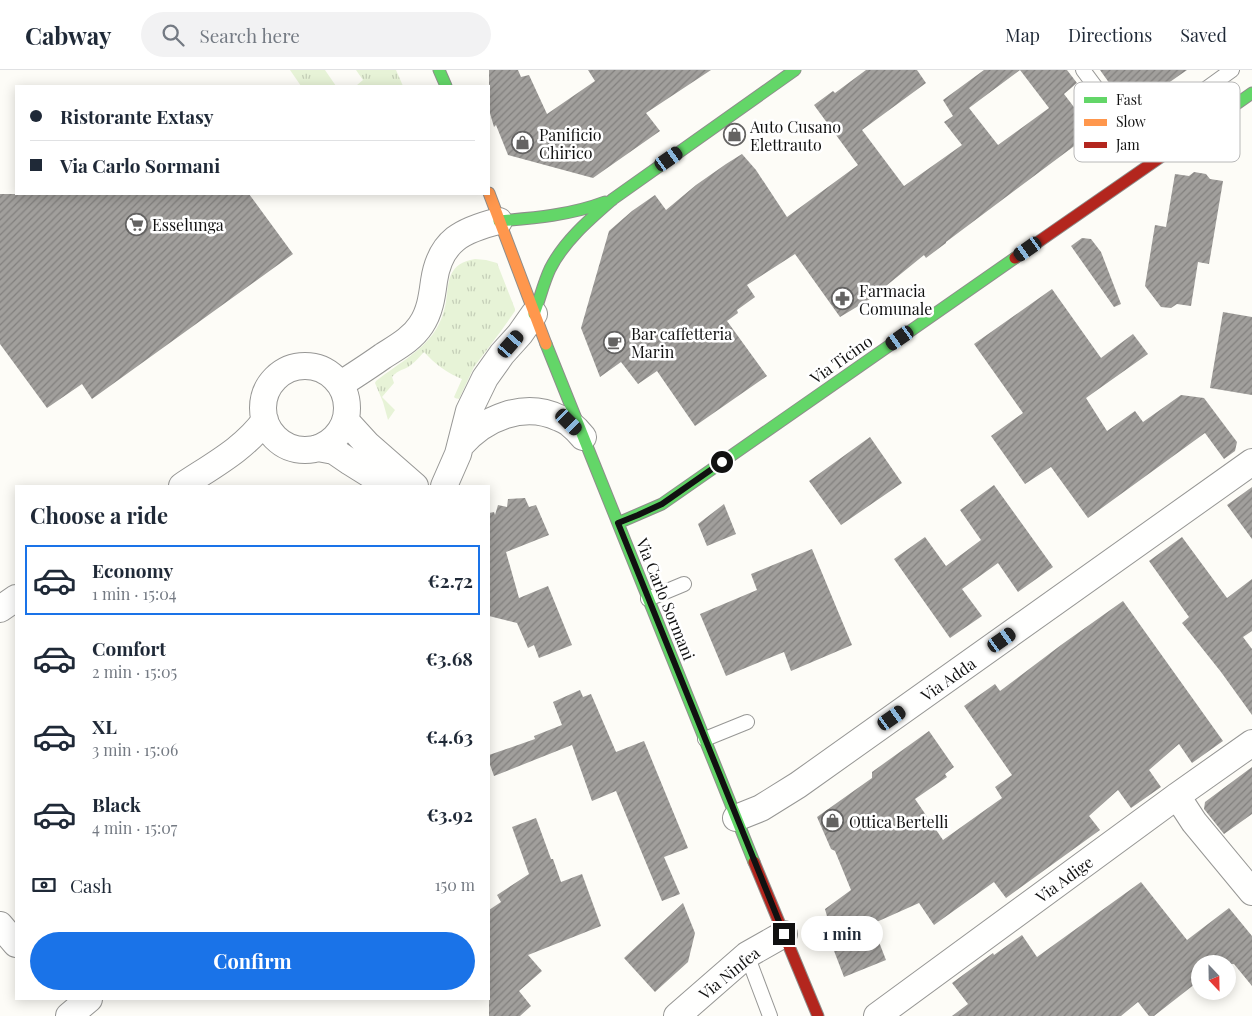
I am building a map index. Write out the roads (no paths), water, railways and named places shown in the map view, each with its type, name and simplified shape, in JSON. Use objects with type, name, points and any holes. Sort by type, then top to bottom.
[{"type":"street","points":[[439,70],[446,85]]},
{"type":"street","points":[[444,485],[460,446],[469,411],[485,378],[534,314],[552,267],[578,232],[613,199],[795,70]]},
{"type":"street","name":"Via Ticino","points":[[1240,101],[1252,93]]},
{"type":"street","name":"Via Ticino","points":[[618,523],[662,504],[1153,162]]},
{"type":"street","name":"Via Carlo Sormani","points":[[490,195],[583,437],[736,818],[818,1016]]},
{"type":"street","points":[[341,384],[408,340],[421,326],[430,306],[436,270],[441,257],[454,239],[476,227],[499,220],[550,217],[574,213],[613,199]]},
{"type":"street","points":[[316,367],[327,372],[341,384],[347,401],[346,421],[335,438],[327,444],[318,448],[302,450],[282,443],[271,432],[265,420],[263,411],[264,401],[268,389],[275,378],[282,372],[290,368],[316,367]]},
{"type":"street","points":[[460,446],[470,435],[500,416],[522,410],[553,415],[569,422],[583,437]]},
{"type":"street","points":[[184,485],[242,446],[252,437],[265,420]]},
{"type":"street","points":[[346,421],[367,444],[415,485]]},
{"type":"street","points":[[318,448],[334,451],[374,477],[401,485]]},
{"type":"street","name":"Via Adda","points":[[736,818],[762,808],[798,785],[1252,462]]},
{"type":"street","points":[[0,609],[15,599]]},
{"type":"street","name":"Via Adige","points":[[877,1016],[1252,743]]},
{"type":"street","points":[[1177,796],[1194,822],[1252,892]]},
{"type":"street","points":[[0,925],[15,943]]},
{"type":"street","name":"Via Ninfea","points":[[677,1016],[747,955],[784,934]]},
{"type":"lane","points":[[1083,70],[1092,82]]},
{"type":"lane","points":[[1215,82],[1232,70]]},
{"type":"lane","points":[[648,599],[684,584]]},
{"type":"lane","points":[[705,738],[747,722]]},
{"type":"lane","points":[[747,955],[770,1016]]},
{"type":"place","name":"Auto Cusano Elettrauto","points":[[734,135]]},
{"type":"place","name":"Panificio Chirico","points":[[523,143]]},
{"type":"place","name":"Esselunga","points":[[136,224]]},
{"type":"place","name":"Farmacia Comunale","points":[[843,299]]},
{"type":"place","name":"Bar caffetteria Marin","points":[[615,342]]},
{"type":"place","name":"Ottica Bertelli","points":[[833,821]]}]
